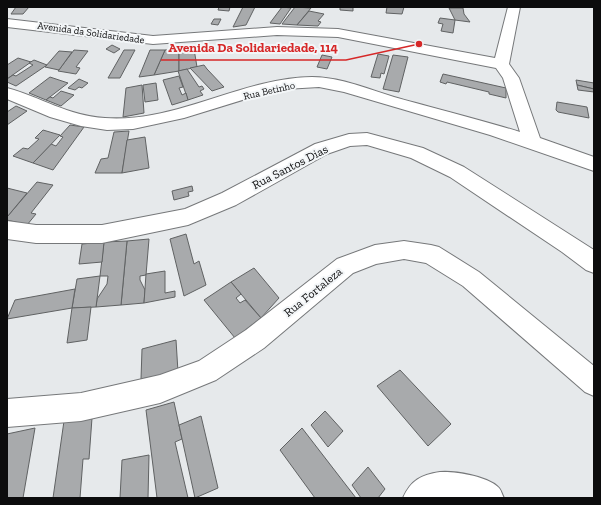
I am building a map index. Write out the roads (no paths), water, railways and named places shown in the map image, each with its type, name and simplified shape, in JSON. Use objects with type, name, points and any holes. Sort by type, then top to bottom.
[{"type":"street","points":[[514,7],[501,64],[511,78],[532,142],[594,164]]},
{"type":"street","name":"Avenida da Solidariedade","points":[[7,22],[153,40],[277,31],[338,33],[501,64]]},
{"type":"street","name":"Rua Betinho","points":[[7,93],[65,116],[82,121],[107,124],[131,123],[168,117],[273,87],[313,82],[378,97],[532,142]]},
{"type":"street","name":"Rua Santos Dias","points":[[7,230],[36,234],[102,234],[188,217],[229,199],[321,149],[349,140],[366,139],[417,153],[456,172],[570,245],[594,263]]},
{"type":"street","name":"Rua Fortaleza","points":[[7,413],[81,407],[160,389],[207,372],[255,339],[345,266],[375,255],[404,250],[431,254],[471,279],[594,383]]},
{"type":"street","points":[[418,498],[426,491],[452,486],[483,494],[488,498]]},
{"type":"place","name":"Avenida Da Solidariedade, 114","points":[[419,44]]}]
